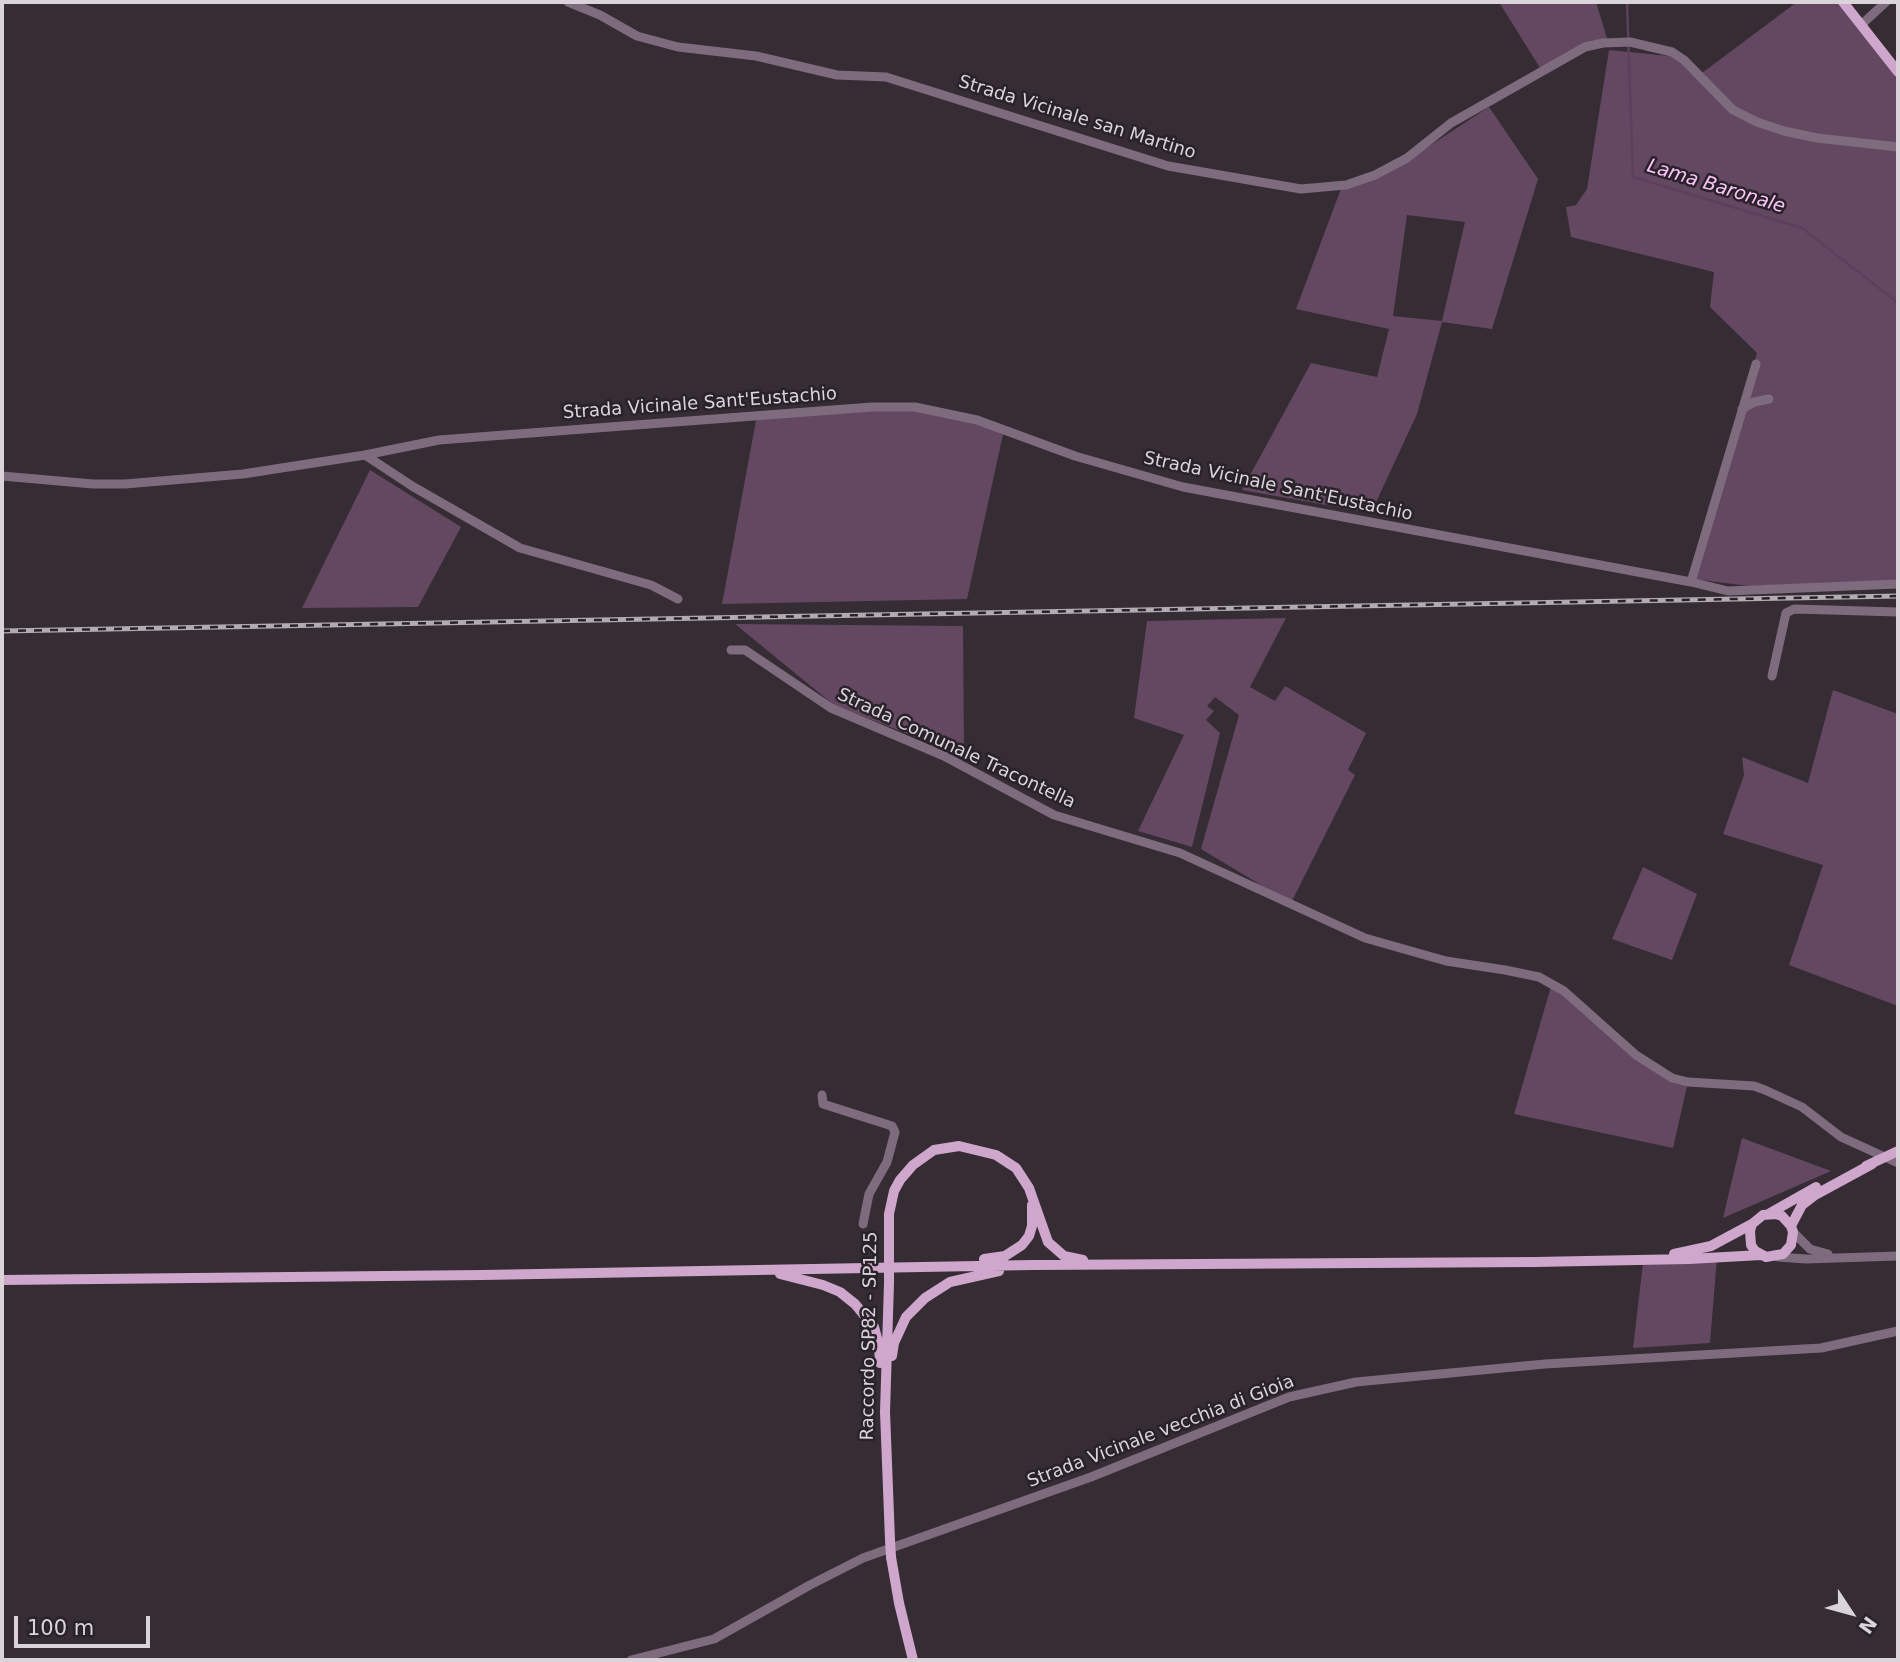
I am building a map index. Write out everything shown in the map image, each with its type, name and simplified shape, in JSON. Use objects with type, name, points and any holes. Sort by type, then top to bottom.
[{"type":"main road","points":[[1843,2],[1898,72]]},
{"type":"main road","name":"Raccordo SP82 - SP125","points":[[914,1660],[899,1603],[890,1540],[885,1400],[889,1214],[894,1191],[913,1165],[934,1150],[959,1146],[996,1155],[1021,1173],[1040,1215],[1043,1232],[1055,1249],[1074,1259],[1128,1265]]},
{"type":"main road","points":[[2,1280],[1777,1256],[1788,1250],[1793,1239],[1792,1229],[1798,1210],[1809,1199],[1898,1151]]},
{"type":"main road","points":[[1617,1260],[1673,1254],[1711,1246],[1824,1183],[1872,1164]]},
{"type":"main road","points":[[919,1267],[996,1259],[1013,1252],[1029,1236],[1032,1226],[1032,1198]]},
{"type":"main road","points":[[1770,1213],[1782,1216],[1792,1229]]},
{"type":"main road","points":[[1752,1224],[1749,1231],[1751,1245],[1761,1255]]},
{"type":"main road","points":[[885,1400],[894,1343],[906,1317],[915,1308],[950,1282],[1032,1265]]},
{"type":"main road","points":[[758,1269],[823,1285],[839,1293],[865,1314],[874,1327],[879,1345],[885,1400]]},
{"type":"street","name":"Strada Vicinale san Martino","points":[[568,2],[648,40],[678,47],[756,56],[837,75],[886,77],[1168,166],[1301,189],[1346,185],[1375,175],[1407,158],[1451,123],[1585,47],[1603,43],[1630,43],[1672,52],[1684,60],[1727,106],[1757,122],[1816,138],[1898,147]]},
{"type":"street","points":[[1861,25],[1886,2]]},
{"type":"street","points":[[1691,582],[1756,364]]},
{"type":"street","points":[[1742,409],[1754,402],[1769,399]]},
{"type":"street","name":"Strada Vicinale Sant'Eustachio","points":[[2,476],[125,484],[243,474],[365,455],[410,444],[479,437],[872,407],[915,407],[977,420],[1075,456],[1183,486],[1728,591],[1898,584]]},
{"type":"street","points":[[365,455],[412,486],[520,548],[651,585],[678,599]]},
{"type":"street","points":[[1772,676],[1786,613],[1794,609],[1898,612]]},
{"type":"street","name":"Strada Comunale Tracontella","points":[[731,650],[745,650],[831,708],[944,756],[1065,820],[1180,853],[1364,938],[1446,961],[1539,977],[1564,991],[1636,1055],[1672,1078],[1688,1082],[1744,1085],[1765,1090],[1802,1107],[1841,1138],[1898,1163]]},
{"type":"street","points":[[822,1095],[823,1104],[891,1126],[895,1132],[887,1162],[869,1194],[863,1224]]},
{"type":"street","points":[[1792,1229],[1810,1249],[1844,1258]]},
{"type":"street","points":[[1777,1256],[1806,1259],[1898,1256]]},
{"type":"street","name":"Strada Vicinale vecchia di Gioia","points":[[631,1660],[714,1639],[863,1558],[1091,1477],[1289,1397],[1356,1382],[1545,1364],[1821,1348],[1898,1331]]},
{"type":"shaded area","points":[[1499,2],[1596,2],[1608,42],[1593,44],[1542,71]]},
{"type":"shaded area","points":[[1797,2],[1844,2],[1898,72],[1898,581],[1749,586],[1693,579],[1757,353],[1710,307],[1714,272],[1571,237],[1566,207],[1576,205],[1587,189],[1609,50],[1679,57],[1698,76]]},
{"type":"shaded area","points":[[1489,107],[1538,179],[1492,329],[1442,322],[1417,414],[1371,513],[1242,490],[1311,363],[1377,377],[1389,329],[1296,309],[1342,186],[1414,156]],"holes":[[[1407,215],[1465,222],[1442,321],[1393,316]]]},
{"type":"shaded area","points":[[926,409],[1004,430],[967,599],[722,604],[757,415]]},
{"type":"shaded area","points":[[370,470],[461,527],[418,607],[302,608]]},
{"type":"shaded area","points":[[1286,618],[1250,687],[1275,701],[1285,686],[1366,733],[1348,770],[1355,775],[1291,903],[1201,849],[1239,715],[1215,697],[1207,706],[1214,711],[1206,720],[1220,733],[1192,847],[1138,831],[1184,735],[1134,718],[1147,621]]},
{"type":"shaded area","points":[[735,624],[963,626],[964,756],[834,705]]},
{"type":"shaded area","points":[[1833,690],[1898,714],[1898,1006],[1789,965],[1823,865],[1723,834],[1744,775],[1742,757],[1808,783]]},
{"type":"shaded area","points":[[1643,867],[1697,894],[1672,960],[1612,939]]},
{"type":"shaded area","points":[[1552,983],[1631,1050],[1688,1082],[1673,1148],[1514,1114]]},
{"type":"shaded area","points":[[1742,1138],[1831,1171],[1723,1218]]},
{"type":"shaded area","points":[[1717,1257],[1710,1343],[1633,1348],[1643,1263]]},
{"type":"waterway","name":"Lama Baronale","points":[[1627,2],[1633,177],[1802,228],[1898,303]]},
{"type":"railway","points":[[2,631],[1898,596]]}]
